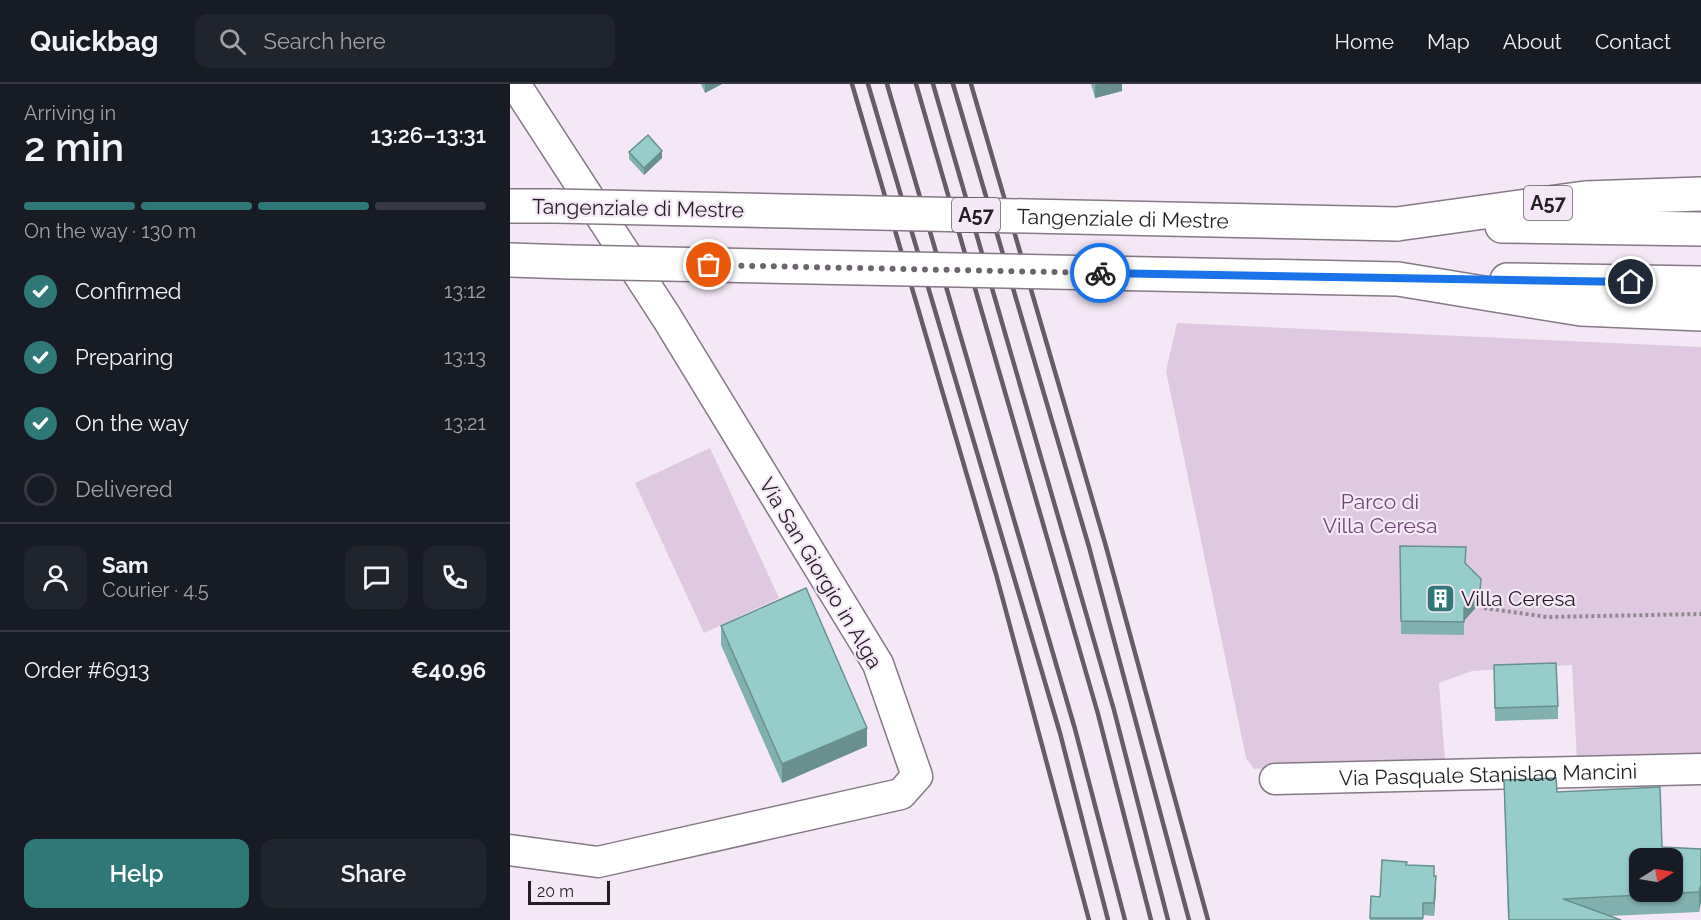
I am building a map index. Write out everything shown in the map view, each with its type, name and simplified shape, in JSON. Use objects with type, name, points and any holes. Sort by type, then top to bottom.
[{"type":"highway","name":"A57","points":[[1397,224],[1585,198],[1701,194]]},
{"type":"highway","name":"Tangenziale di Mestre","points":[[510,206],[1701,229]]},
{"type":"highway","points":[[515,263],[570,262],[1701,283]]},
{"type":"highway","points":[[1398,279],[1581,309],[1701,314]]},
{"type":"street","name":"Via San Giorgio in Alga","points":[[510,850],[598,862],[902,794],[917,776],[878,663],[667,318],[515,84]]},
{"type":"street","name":"Via Pasquale Stanislao Mancini","points":[[1275,778],[1701,769]]},
{"type":"path","points":[[1484,608],[1547,617],[1701,614]]},
{"type":"green space","name":"Parco di Villa Ceresa","points":[[1177,323],[1701,347],[1701,760],[1577,762],[1572,665],[1472,671],[1439,683],[1445,759],[1254,769],[1246,758],[1166,371]]},
{"type":"green space","points":[[710,448],[779,598],[704,633],[635,483]]},
{"type":"building","points":[[648,135],[662,151],[644,168],[629,152]]},
{"type":"building","name":"Villa Ceresa","points":[[1400,546],[1466,547],[1465,563],[1481,579],[1480,590],[1464,608],[1464,622],[1401,621]]},
{"type":"building","points":[[806,588],[867,728],[782,764],[721,626]]},
{"type":"building","points":[[1556,663],[1558,706],[1495,708],[1494,665]]},
{"type":"building","points":[[1556,778],[1557,792],[1660,787],[1662,847],[1682,848],[1629,848],[1629,896],[1563,899],[1621,920],[1509,920],[1504,780]]},
{"type":"building","points":[[1683,848],[1701,849],[1699,892],[1683,893]]},
{"type":"building","points":[[1382,860],[1407,862],[1406,865],[1434,866],[1434,876],[1436,876],[1434,903],[1423,903],[1423,918],[1370,918],[1371,896],[1380,897]]},
{"type":"railway","points":[[852,84],[996,574],[1089,920]]},
{"type":"railway","points":[[868,84],[1060,733],[1108,920]]},
{"type":"railway","points":[[887,84],[1075,729],[1125,920]]},
{"type":"railway","points":[[916,84],[1098,714],[1151,920]]},
{"type":"railway","points":[[933,84],[1114,710],[1168,920]]},
{"type":"railway","points":[[953,84],[1089,547],[1189,920]]},
{"type":"railway","points":[[971,84],[1105,543],[1208,920]]},
{"type":"way so far","points":[[709,265],[1100,273]]},
{"type":"place","name":"Villa Ceresa","points":[[1440,598]]},
{"type":"route","points":[[1100,273],[1631,282]]}]
